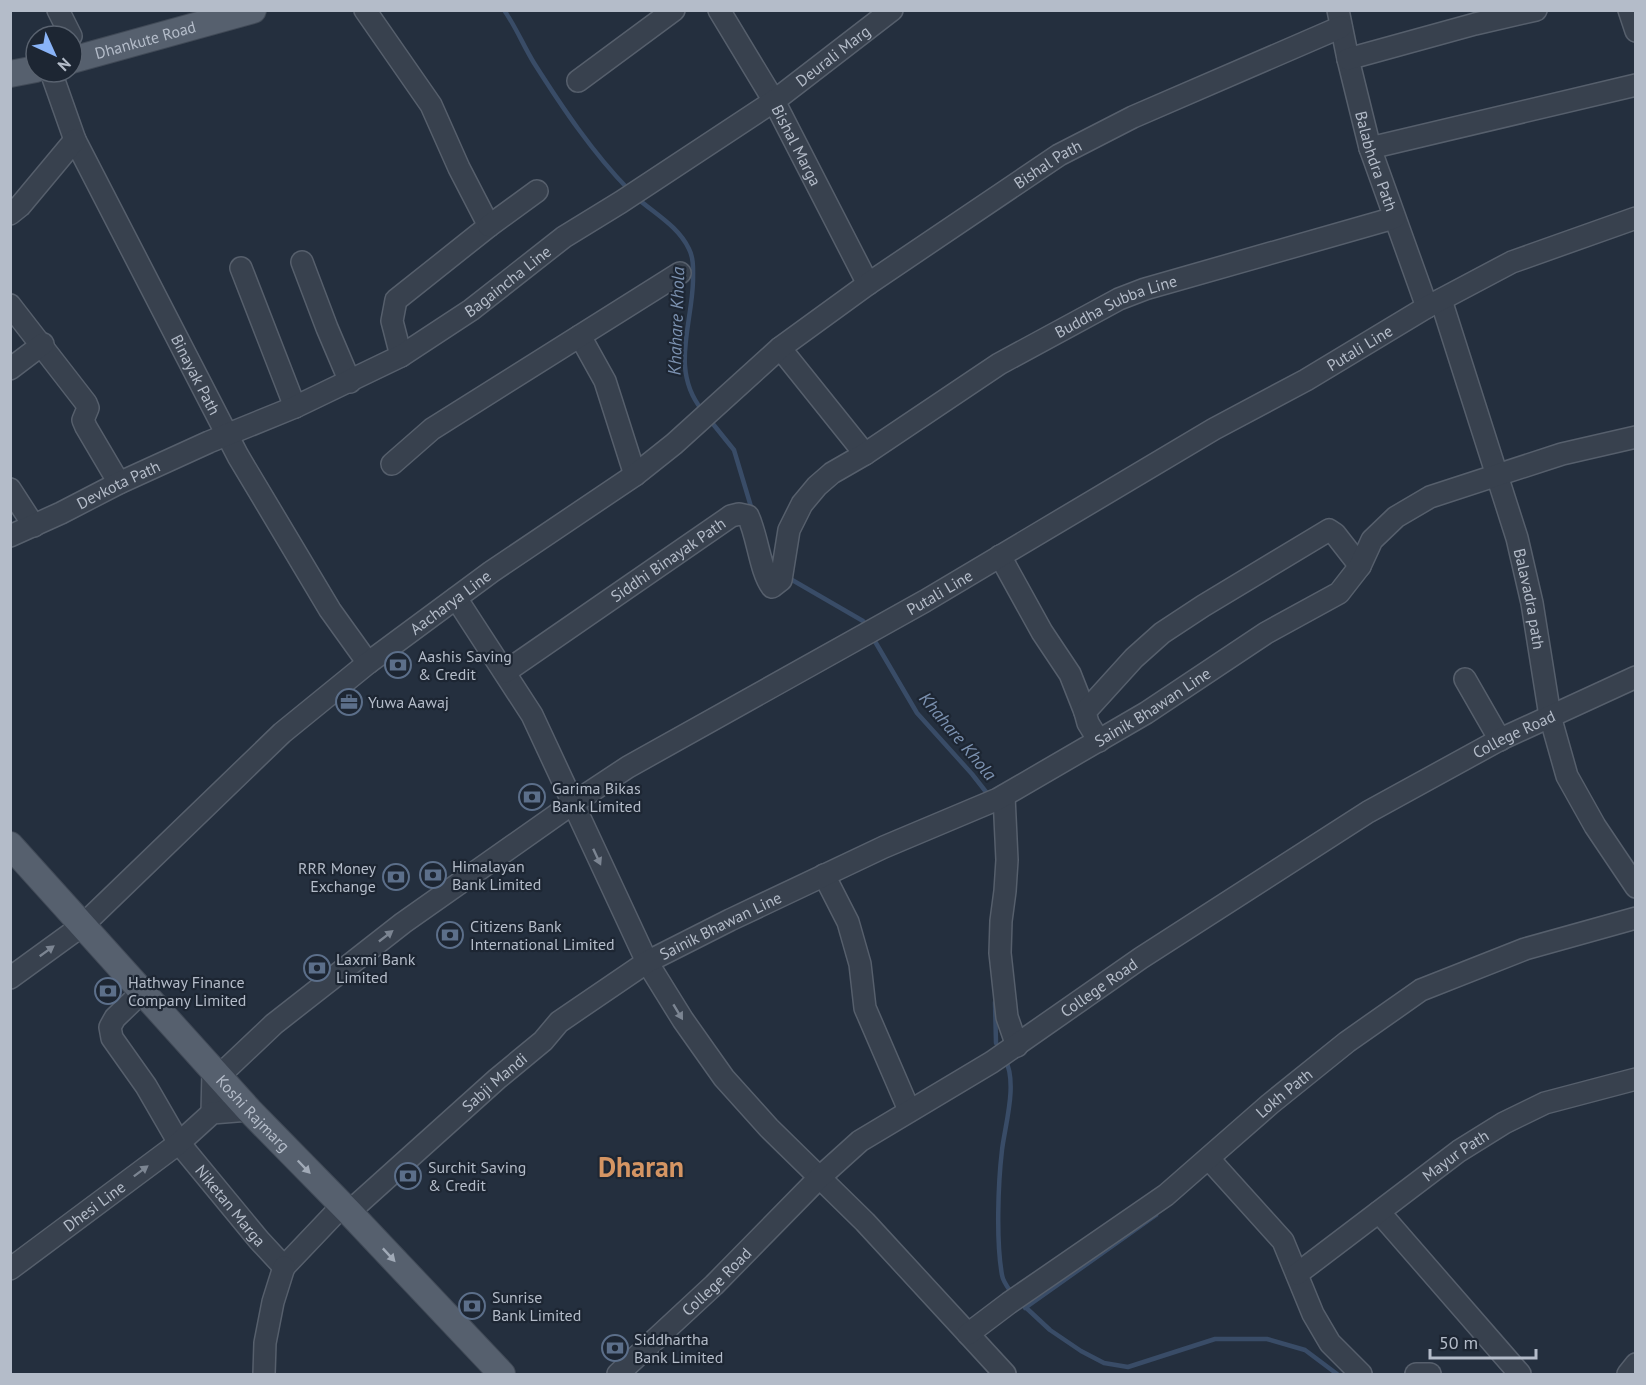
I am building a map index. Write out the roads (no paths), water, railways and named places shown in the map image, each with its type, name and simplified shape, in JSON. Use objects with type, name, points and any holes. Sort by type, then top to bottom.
[{"type":"main road","name":"Dhankute Road","points":[[84,46],[253,10]]},
{"type":"main road","name":"Koshi Rajmarg","points":[[10,845],[215,1074],[502,1374]]},
{"type":"street","points":[[58,10],[64,24]]},
{"type":"street","points":[[364,10],[431,105],[459,168],[489,226]]},
{"type":"street","points":[[578,81],[674,10]]},
{"type":"street","name":"Bishal Marga","points":[[719,10],[774,101],[868,284]]},
{"type":"street","name":"Deurali Marg","points":[[774,101],[892,10]]},
{"type":"street","points":[[1348,59],[1475,24],[1536,10]]},
{"type":"street","points":[[1629,10],[1635,31]]},
{"type":"street","name":"Balabhdra Path","points":[[1340,19],[1370,148],[1395,218],[1434,304]]},
{"type":"street","name":"Bishal Path","points":[[780,348],[868,284],[1059,155],[1133,117],[1340,19]]},
{"type":"street","name":"Binayak Path","points":[[55,84],[75,140],[228,436],[265,504],[318,591],[368,663]]},
{"type":"street","points":[[1370,148],[1635,85]]},
{"type":"street","name":"Bagaincha Line","points":[[228,436],[350,382],[401,356],[471,310],[564,237],[642,189],[774,101]]},
{"type":"street","points":[[10,213],[20,206],[75,140]]},
{"type":"street","points":[[401,356],[392,321],[396,300],[537,191]]},
{"type":"street","name":"Buddha Subba Line","points":[[865,454],[999,364],[1119,300],[1145,289],[1395,218]]},
{"type":"street","name":"Putali Line","points":[[215,1074],[274,1024],[403,923],[628,767],[871,632],[1214,429],[1306,380],[1434,304],[1512,262],[1635,218]]},
{"type":"street","points":[[302,262],[350,382]]},
{"type":"street","points":[[241,268],[295,407]]},
{"type":"street","points":[[393,464],[432,429],[681,273]]},
{"type":"street","points":[[10,304],[43,344],[86,403],[88,408],[83,420],[119,483]]},
{"type":"street","name":"Balavadra path","points":[[1434,304],[1497,474],[1517,538],[1532,603],[1550,716],[1567,776],[1595,826],[1635,887]]},
{"type":"street","points":[[580,336],[605,381],[635,475]]},
{"type":"street","points":[[10,369],[43,344]]},
{"type":"street","points":[[780,348],[865,454]]},
{"type":"street","name":"Aacharya Line","points":[[10,978],[83,925],[282,733],[368,663],[456,598],[635,475],[780,348]]},
{"type":"street","name":"Devkota Path","points":[[10,536],[119,483],[209,442],[228,436]]},
{"type":"street","name":"Sainik Bhawan Line","points":[[647,962],[884,847],[995,801],[1099,741],[1200,678],[1266,633],[1339,593],[1360,566],[1372,540],[1396,517],[1430,497],[1562,454],[1635,437]]},
{"type":"street","name":"Siddhi Binayak Path","points":[[505,672],[731,516],[739,514],[748,516],[766,579],[772,587],[781,571],[789,530],[802,504],[832,473],[865,454]]},
{"type":"street","points":[[10,489],[34,526]]},
{"type":"street","points":[[1085,712],[1134,658],[1162,633],[1329,530],[1335,534],[1360,566]]},
{"type":"street","points":[[1000,556],[1042,632],[1070,674],[1088,723],[1099,741]]},
{"type":"street","points":[[456,598],[532,715],[647,962],[683,1020],[724,1078],[819,1178],[865,1222],[1005,1374]]},
{"type":"street","name":"College Road","points":[[618,1374],[714,1285],[819,1178],[860,1141],[992,1062],[1141,958],[1368,812],[1500,740],[1635,677]]},
{"type":"street","points":[[1465,679],[1500,740]]},
{"type":"street","points":[[995,801],[1007,860],[1000,921],[1000,953],[1007,1017],[1015,1047]]},
{"type":"street","points":[[824,875],[848,922],[860,964],[865,1008],[909,1110]]},
{"type":"street","name":"Lokh Path","points":[[968,1334],[1015,1298],[1166,1195],[1270,1104],[1347,1042],[1420,990],[1525,949],[1635,918]]},
{"type":"street","name":"Sabji Mandi","points":[[284,1267],[346,1209],[543,1041],[559,1022],[647,962]]},
{"type":"street","name":"Niketan Marga","points":[[143,991],[115,1018],[110,1027],[112,1038],[146,1086],[179,1143],[284,1267]]},
{"type":"street","points":[[215,1074],[212,1113],[249,1110]]},
{"type":"street","name":"Mayur Path","points":[[1298,1274],[1459,1151],[1504,1123],[1545,1103],[1635,1079]]},
{"type":"street","name":"Dhesi Line","points":[[10,1269],[179,1143],[212,1113]]},
{"type":"street","points":[[1209,1159],[1283,1241],[1313,1314],[1330,1344],[1362,1374]]},
{"type":"street","points":[[1379,1212],[1520,1374]]},
{"type":"street","points":[[264,1374],[265,1343],[273,1302],[284,1267]]},
{"type":"street","points":[[1628,1374],[1635,1364]]},
{"type":"street","points":[[1416,1374],[1430,1374]]},
{"type":"waterway","name":"Khahare Khola","points":[[504,10],[534,63],[567,112],[590,145],[629,190]]},
{"type":"waterway","name":"Khahare Khola","points":[[637,198],[679,234],[691,253],[693,281],[685,363],[692,395],[702,410]]},
{"type":"waterway","name":"Khahare Khola","points":[[709,419],[734,450],[752,510]]},
{"type":"waterway","name":"Khahare Khola","points":[[787,577],[863,621],[868,628]]},
{"type":"waterway","name":"Khahare Khola","points":[[873,638],[917,713],[990,797]]},
{"type":"waterway","name":"Khahare Khola","points":[[995,1002],[996,1043],[1000,1049]]},
{"type":"waterway","name":"Khahare Khola","points":[[1005,1059],[1009,1069],[1011,1092],[1002,1150],[998,1230],[1002,1275],[1013,1295]]},
{"type":"waterway","points":[[1025,1308],[1156,1215]]},
{"type":"waterway","name":"Khahare Khola","points":[[1021,1303],[1050,1330],[1104,1363],[1128,1367],[1215,1339],[1267,1339],[1305,1350],[1337,1374]]},
{"type":"place","name":"Aashis Saving & Credit","points":[[398,665]]},
{"type":"place","name":"Yuwa Aawaj","points":[[349,702]]},
{"type":"place","name":"Garima Bikas Bank Limited","points":[[532,797]]},
{"type":"place","name":"Himalayan Bank Limited","points":[[433,875]]},
{"type":"place","name":"RRR Money Exchange","points":[[396,877]]},
{"type":"place","name":"Citizens Bank International Limited","points":[[450,935]]},
{"type":"place","name":"Laxmi Bank Limited","points":[[317,968]]},
{"type":"place","name":"Hathway Finance Company Limited","points":[[108,991]]},
{"type":"place","name":"Surchit Saving & Credit","points":[[408,1176]]},
{"type":"place","name":"Sunrise Bank Limited","points":[[472,1306]]},
{"type":"place","name":"Siddhartha Bank Limited","points":[[615,1348]]},
{"type":"district","name":"Dharan","points":[[641,1166]]}]
